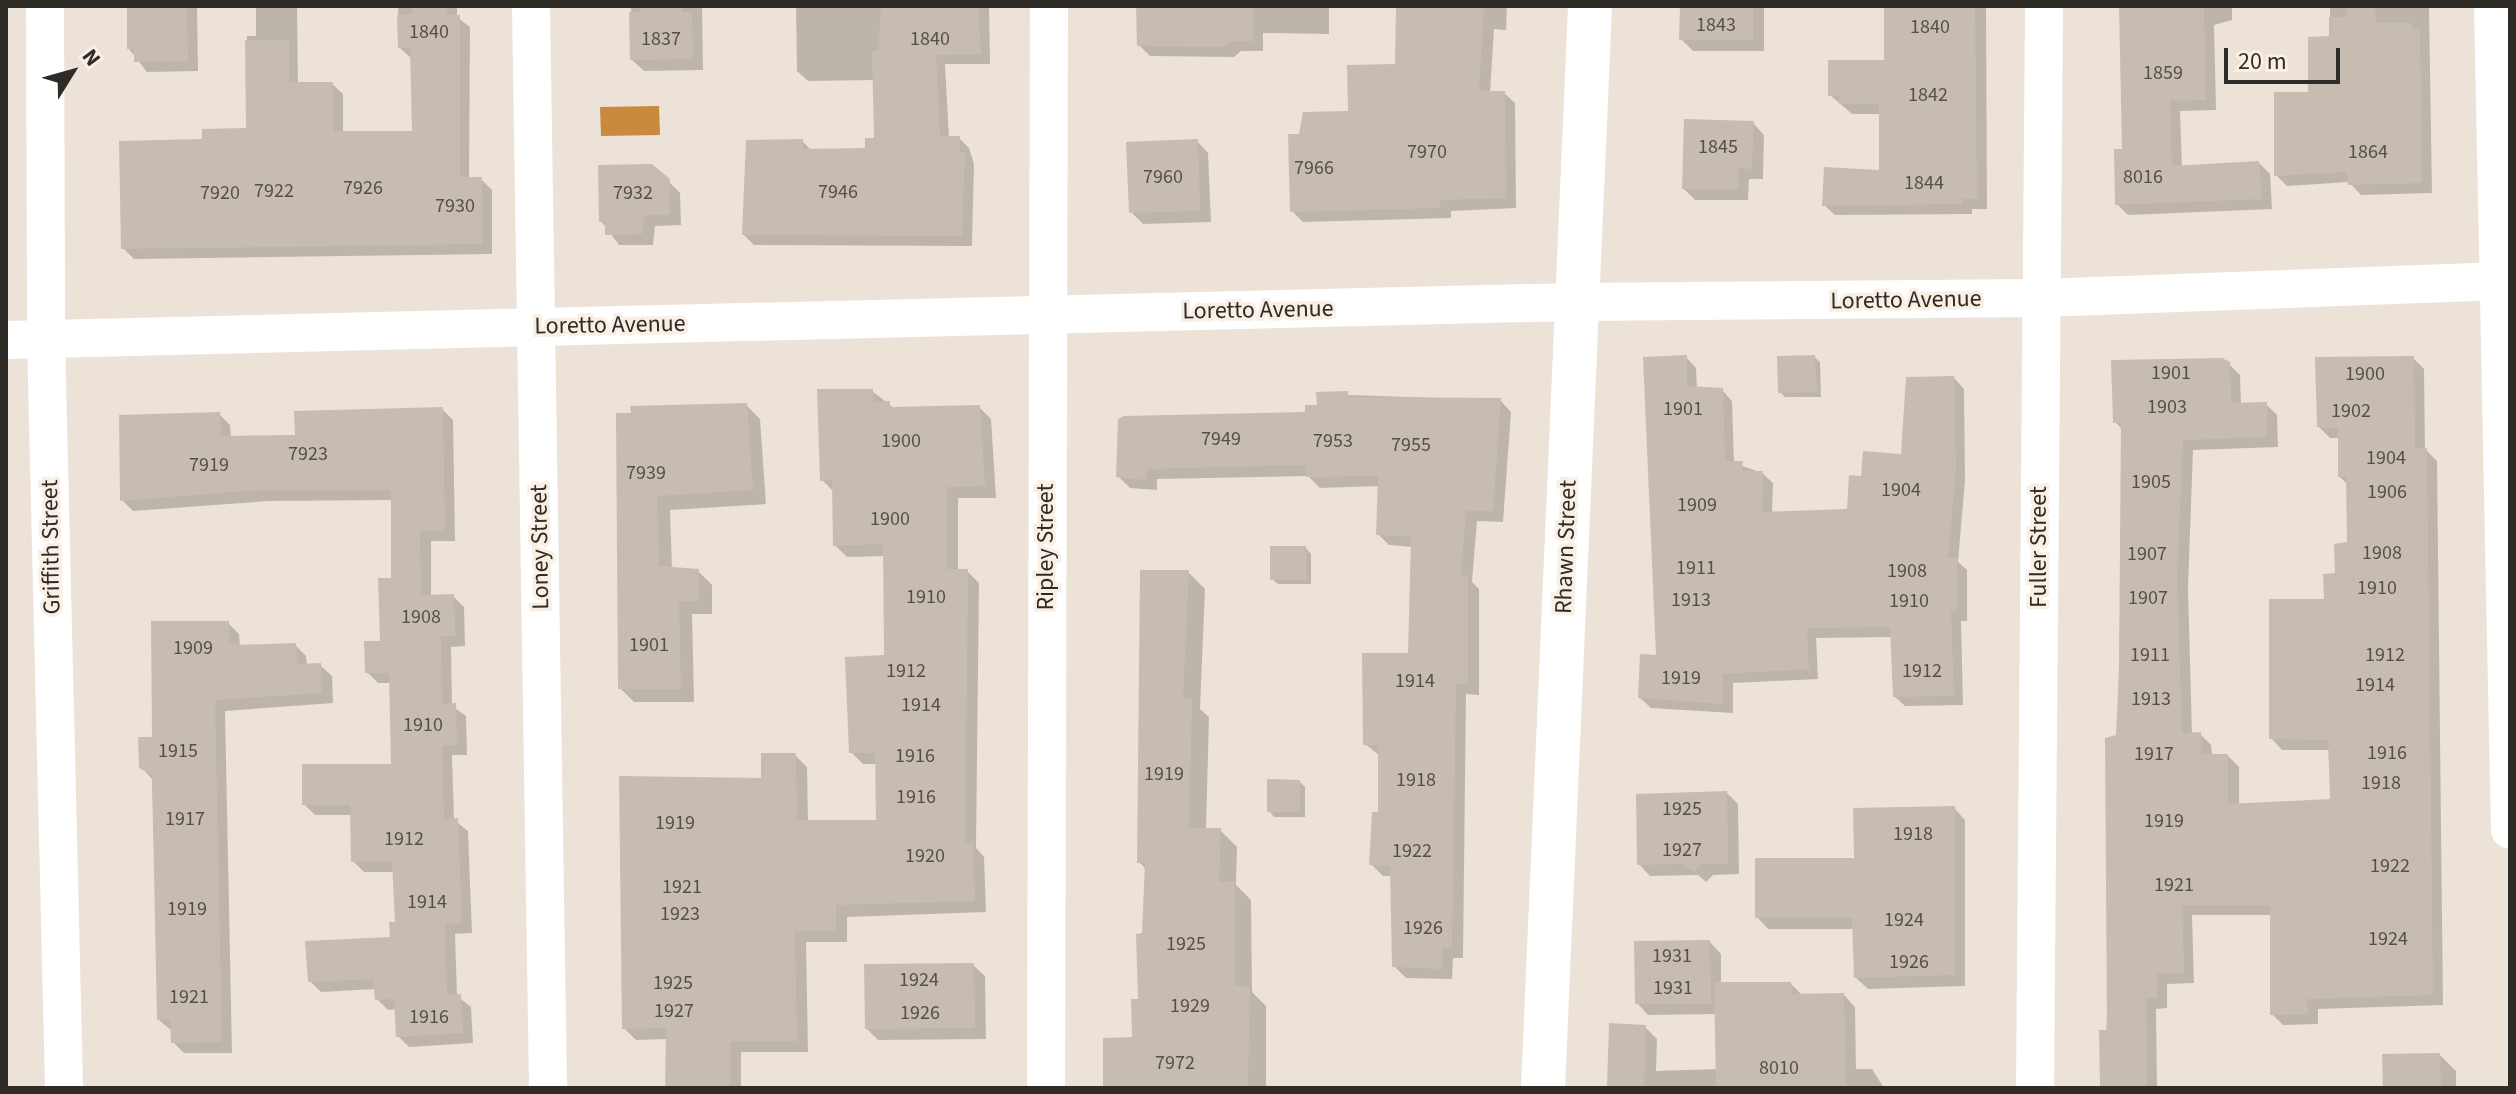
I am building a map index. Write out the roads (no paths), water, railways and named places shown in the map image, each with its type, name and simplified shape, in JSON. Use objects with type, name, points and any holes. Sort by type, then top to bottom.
[{"type":"main road","name":"Rhawn Street","points":[[1543,1088],[1590,6]]},
{"type":"street","name":"Griffith Street","points":[[45,6],[46,339],[64,1088]]},
{"type":"street","name":"Loney Street","points":[[531,6],[548,1088]]},
{"type":"street","name":"Ripley Street","points":[[1046,1088],[1049,6]]},
{"type":"street","name":"Fuller Street","points":[[2035,1088],[2044,6]]},
{"type":"street","points":[[2493,6],[2504,281],[2510,830]]},
{"type":"street","name":"Loretto Avenue","points":[[6,340],[1577,302],[2041,298],[2504,281]]}]
